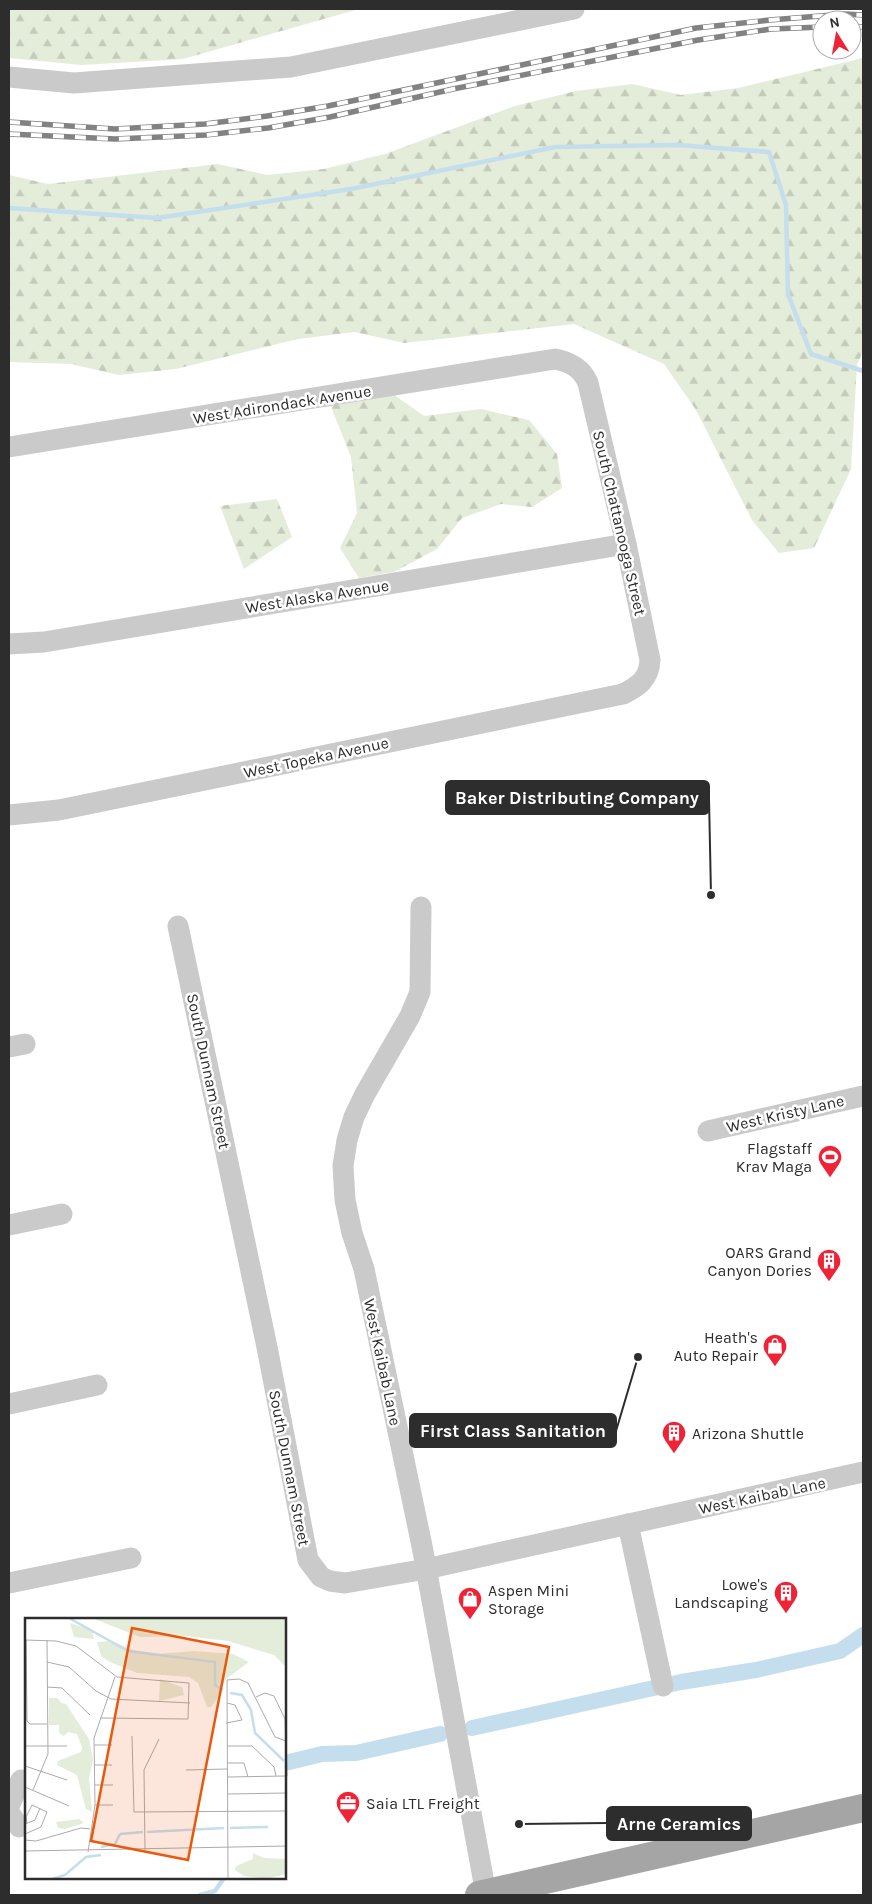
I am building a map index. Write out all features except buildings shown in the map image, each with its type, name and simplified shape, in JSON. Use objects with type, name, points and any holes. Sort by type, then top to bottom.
[{"type":"main road","points":[[483,1894],[863,1808]]},
{"type":"street","points":[[9,77],[74,83],[291,68],[574,9]]},
{"type":"street","name":"West Adirondack Avenue","points":[[9,448],[555,359]]},
{"type":"street","name":"South Chattanooga Street","points":[[555,359],[568,362],[578,368],[586,377],[588,383],[626,544],[650,660],[650,670],[644,681],[634,689],[623,694]]},
{"type":"street","name":"West Alaska Avenue","points":[[9,644],[44,642],[626,544]]},
{"type":"street","name":"West Topeka Avenue","points":[[9,815],[59,810],[623,694]]},
{"type":"street","name":"West Kaibab Lane","points":[[421,907],[420,992],[410,1016],[388,1052],[354,1117],[347,1140],[343,1166],[346,1200],[352,1232],[364,1269],[426,1569],[863,1472]]},
{"type":"street","name":"South Dunnam Street","points":[[178,926],[267,1347],[308,1560],[321,1576],[330,1581],[345,1583],[426,1569]]},
{"type":"street","name":"West Kristy Lane","points":[[708,1131],[863,1096]]},
{"type":"street","points":[[9,1225],[62,1214]]},
{"type":"street","points":[[9,1404],[97,1385]]},
{"type":"street","points":[[628,1524],[663,1686]]},
{"type":"street","points":[[9,1583],[131,1558]]},
{"type":"street","points":[[426,1569],[483,1894]]},
{"type":"street","points":[[9,1806],[21,1780]]},
{"type":"green space","points":[[9,9],[359,9],[183,59],[82,65],[9,58]]},
{"type":"green space","points":[[862,58],[863,351],[857,365],[851,469],[814,548],[779,553],[752,520],[696,410],[664,364],[574,324],[404,343],[355,332],[298,339],[176,369],[119,375],[71,364],[9,362],[9,175],[48,184],[218,164],[267,175],[324,169],[385,154],[515,106],[576,91],[632,84],[681,95],[738,88],[855,60],[862,60]]},
{"type":"green space","points":[[383,387],[424,416],[481,409],[529,420],[557,454],[562,488],[532,507],[501,504],[462,518],[437,549],[394,572],[359,578],[340,548],[357,513],[351,457],[326,394]]},
{"type":"green space","points":[[277,499],[292,537],[244,569],[220,506]]},
{"type":"waterway","points":[[9,208],[157,218],[351,189],[555,147],[677,145],[769,152],[786,205],[788,294],[811,354],[863,371]]},
{"type":"waterway","points":[[472,1728],[681,1682],[756,1670],[840,1651],[863,1635]]},
{"type":"waterway","points":[[286,1763],[322,1754],[356,1753],[440,1734]]},
{"type":"waterway","points":[[200,1895],[215,1891],[223,1879]]},
{"type":"railway","points":[[9,122],[115,129],[205,124],[328,106],[696,28],[845,14],[863,15]]},
{"type":"railway","points":[[9,134],[115,139],[206,135],[268,128],[330,117],[453,89],[698,40],[771,29],[812,27]]},
{"type":"place","name":"Baker Distributing Company","points":[[711,895]]},
{"type":"place","name":"Flagstaff Krav Maga","points":[[830,1178]]},
{"type":"place","name":"OARS Grand Canyon Dories","points":[[829,1282]]},
{"type":"place","name":"First Class Sanitation","points":[[638,1357]]},
{"type":"place","name":"Heath's Auto Repair","points":[[775,1367]]},
{"type":"place","name":"Arizona Shuttle","points":[[674,1454]]},
{"type":"place","name":"Lowe's Landscaping","points":[[786,1614]]},
{"type":"place","name":"Aspen Mini Storage","points":[[470,1620]]},
{"type":"place","name":"Saia LTL Freight","points":[[348,1824]]},
{"type":"place","name":"Arne Ceramics","points":[[519,1824]]}]
